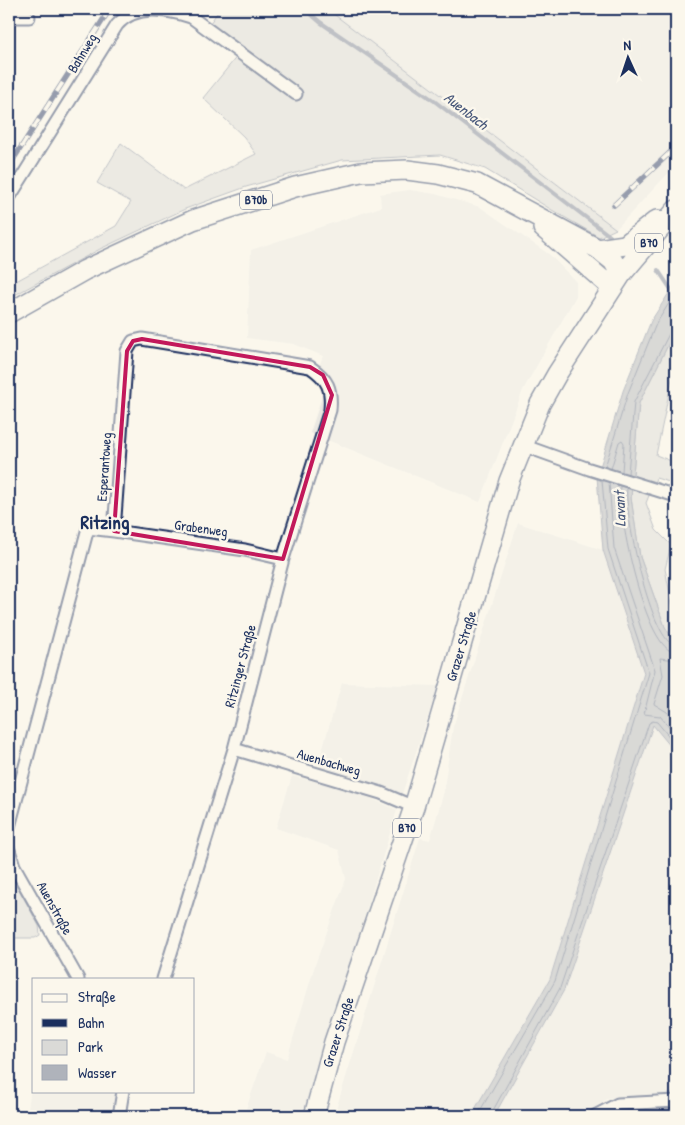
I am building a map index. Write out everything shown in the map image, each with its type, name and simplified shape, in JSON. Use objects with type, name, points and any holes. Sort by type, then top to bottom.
[{"type":"main road","name":"B70b","points":[[9,313],[85,270],[193,220],[295,187],[361,172],[407,170],[438,174],[477,184],[598,249],[613,261],[617,282]]},
{"type":"main road","points":[[598,249],[625,245],[676,205]]},
{"type":"main road","name":"B70b","points":[[517,206],[617,282]]},
{"type":"main road","name":"Grazer Straße","points":[[314,1116],[334,1042],[414,807],[509,481],[522,445],[540,404],[557,374],[617,282],[676,210]]},
{"type":"street","name":"Bahnweg","points":[[9,198],[117,25],[125,16],[134,12],[177,12],[191,18],[296,94]]},
{"type":"street","points":[[9,17],[29,16]]},
{"type":"street","name":"Esperantoweg","points":[[114,531],[127,351],[133,341],[142,339],[310,367]]},
{"type":"street","name":"Ritzinger Straße","points":[[162,978],[234,749],[284,558],[330,410],[332,395],[329,384],[323,375],[310,367]]},
{"type":"street","points":[[522,445],[589,469],[676,496]]},
{"type":"street","points":[[9,827],[88,528],[114,531]]},
{"type":"street","name":"Grabenweg","points":[[114,531],[245,550],[284,558]]},
{"type":"street","name":"Auenbachweg","points":[[234,749],[381,793],[414,807]]},
{"type":"street","name":"Auenstraße","points":[[9,850],[14,866],[77,978]]},
{"type":"street","points":[[119,1116],[123,1092]]},
{"type":"street","points":[[595,1116],[618,1104],[676,1101]]},
{"type":"highlighted area","points":[[142,339],[310,367],[323,375],[332,395],[283,559],[114,531],[127,351],[133,341]]},
{"type":"shaded area","points":[[327,9],[676,9],[676,165],[616,229]]},
{"type":"shaded area","points":[[410,190],[435,194],[480,207],[550,255],[576,282],[576,296],[523,390],[480,502],[310,433],[323,394],[316,375],[323,356],[294,344],[247,338],[251,250],[381,207],[380,194]]},
{"type":"shaded area","points":[[518,523],[603,550],[644,673],[550,979],[471,1116],[334,1116],[420,838],[430,840],[443,795],[453,727]]},
{"type":"shaded area","points":[[342,683],[438,686],[402,794],[317,767]]},
{"type":"shaded area","points":[[653,724],[676,753],[676,1096],[608,1098],[581,1116],[494,1116],[564,990]]},
{"type":"shaded area","points":[[292,776],[354,791],[397,810],[303,1116],[265,1116],[246,1109],[266,1052],[287,1059],[315,965],[346,879],[339,850],[276,828]]},
{"type":"shaded area","points":[[32,1081],[32,1092],[117,1092],[109,1116],[27,1116]]},
{"type":"green space","points":[[220,9],[327,9],[616,229],[599,237],[485,169],[440,155],[342,160],[246,187],[185,209],[100,249],[9,298],[9,285],[116,226],[131,202],[97,183],[121,143],[184,190],[256,154],[244,137],[203,98],[243,49],[210,23]]},
{"type":"green space","points":[[676,329],[676,359],[656,455],[676,463],[676,484],[656,478],[646,503],[656,530],[671,545],[665,569],[676,623],[676,644],[665,627],[640,557],[631,498],[639,403]]},
{"type":"green space","points":[[10,876],[39,926],[40,935],[35,938],[9,938]]},
{"type":"water","name":"Lavant","points":[[676,282],[676,329],[639,403],[631,498],[640,557],[665,627],[676,644],[676,753],[653,725],[564,990],[494,1116],[471,1116],[550,979],[644,673],[603,550],[597,477],[623,391],[651,321]]},
{"type":"waterway","name":"Auenbach","points":[[305,9],[320,22],[433,100],[610,236]]},
{"type":"waterway","name":"Auenbach","points":[[658,270],[676,297]]},
{"type":"railway","points":[[9,166],[110,9]]},
{"type":"railway","points":[[614,205],[676,147]]},
{"type":"district","name":"Ritzing","points":[[105,522]]}]
